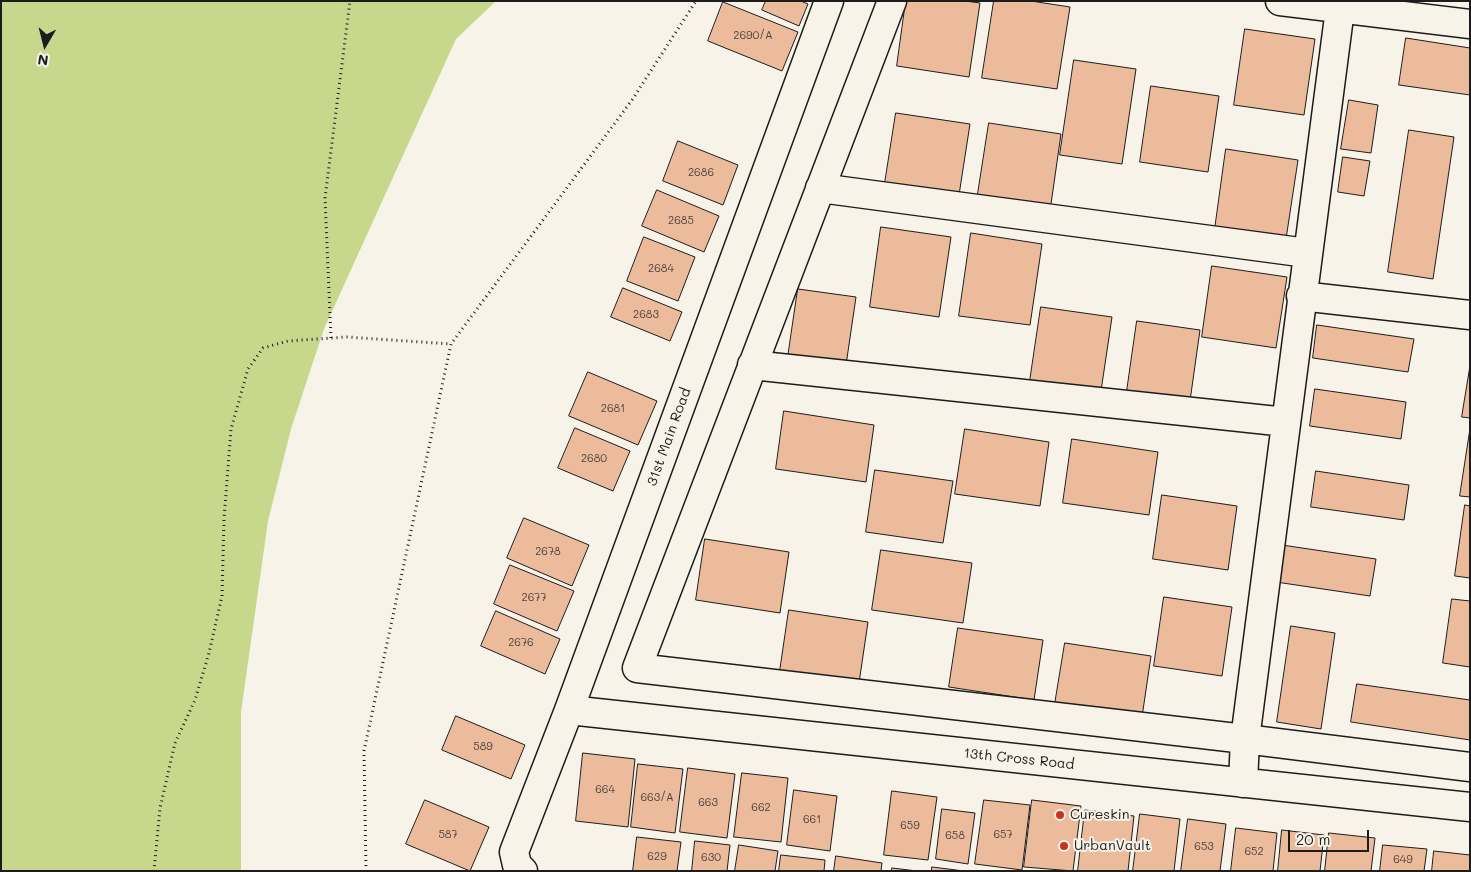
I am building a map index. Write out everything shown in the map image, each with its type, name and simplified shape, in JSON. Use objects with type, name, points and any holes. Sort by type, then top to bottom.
[{"type":"street","name":"31st Main Road","points":[[524,871],[517,865],[514,852],[569,710],[829,1]]},
{"type":"street","points":[[892,1],[636,668],[1470,767]]},
{"type":"street","points":[[1280,1],[1470,24]]},
{"type":"street","points":[[1243,783],[1245,739],[1301,296],[1340,9]]},
{"type":"street","points":[[820,188],[1307,253]]},
{"type":"street","points":[[1301,296],[1470,315]]},
{"type":"street","points":[[752,365],[1286,422]]},
{"type":"street","name":"13th Cross Road","points":[[569,710],[1470,807]]},
{"type":"path","points":[[331,338],[325,198],[350,1]]},
{"type":"path","points":[[366,871],[364,751],[451,344],[632,100],[696,1]]},
{"type":"path","points":[[154,871],[160,808],[175,743],[195,700],[209,653],[222,596],[224,520],[231,429],[248,369],[263,348],[288,341],[331,338],[451,344]]},
{"type":"green space","points":[[1,1],[496,1],[456,39],[324,329],[291,429],[268,521],[241,712],[241,871],[1,871]]},
{"type":"building","points":[[766,1],[801,1],[808,4],[799,26],[762,10]]},
{"type":"building","points":[[906,1],[965,1],[980,3],[969,77],[897,66]]},
{"type":"building","points":[[994,1],[1031,1],[1070,7],[1057,89],[982,78]]},
{"type":"building","points":[[723,2],[798,32],[782,71],[708,41]]},
{"type":"building","points":[[1245,29],[1315,39],[1304,115],[1234,105]]},
{"type":"building","points":[[1406,38],[1470,48],[1470,95],[1399,85]]},
{"type":"building","points":[[1074,60],[1136,69],[1122,164],[1060,155]]},
{"type":"building","points":[[1151,86],[1219,96],[1208,172],[1140,162]]},
{"type":"building","points":[[1349,100],[1378,105],[1371,153],[1341,149]]},
{"type":"building","points":[[896,113],[970,124],[959,195],[885,183]]},
{"type":"building","points":[[989,123],[1061,134],[1050,211],[977,200]]},
{"type":"building","points":[[1409,130],[1454,137],[1433,279],[1388,272]]},
{"type":"building","points":[[678,141],[738,165],[723,205],[663,181]]},
{"type":"building","points":[[1226,149],[1298,160],[1286,239],[1215,229]]},
{"type":"building","points":[[1343,157],[1370,161],[1364,196],[1338,192]]},
{"type":"building","points":[[657,190],[719,216],[704,252],[642,226]]},
{"type":"building","points":[[881,227],[951,237],[939,317],[870,307]]},
{"type":"building","points":[[971,233],[1042,244],[1030,325],[959,316]]},
{"type":"building","points":[[644,237],[695,257],[678,301],[627,281]]},
{"type":"building","points":[[1212,266],[1287,277],[1276,348],[1202,337]]},
{"type":"building","points":[[623,288],[682,312],[670,341],[611,317]]},
{"type":"building","points":[[798,289],[856,297],[846,365],[788,357]]},
{"type":"building","points":[[1041,307],[1112,317],[1101,391],[1030,381]]},
{"type":"building","points":[[1137,321],[1200,330],[1190,401],[1127,391]]},
{"type":"building","points":[[1317,325],[1414,339],[1408,372],[1313,358]]},
{"type":"building","points":[[1470,366],[1470,418],[1462,417]]},
{"type":"building","points":[[588,372],[657,401],[638,445],[569,416]]},
{"type":"building","points":[[1315,389],[1406,402],[1401,439],[1310,426]]},
{"type":"building","points":[[784,411],[874,425],[866,482],[776,469]]},
{"type":"building","points":[[575,428],[630,451],[613,491],[558,468]]},
{"type":"building","points":[[965,429],[1049,442],[1040,506],[955,494]]},
{"type":"building","points":[[1470,429],[1470,497],[1460,496]]},
{"type":"building","points":[[1072,439],[1158,452],[1149,515],[1063,503]]},
{"type":"building","points":[[875,470],[953,481],[943,543],[866,532]]},
{"type":"building","points":[[1316,471],[1409,485],[1404,520],[1311,507]]},
{"type":"building","points":[[1162,495],[1237,506],[1228,570],[1153,559]]},
{"type":"building","points":[[1465,505],[1470,506],[1470,578],[1455,576]]},
{"type":"building","points":[[524,518],[589,545],[572,586],[507,558]]},
{"type":"building","points":[[705,539],[789,552],[780,613],[696,600]]},
{"type":"building","points":[[1282,545],[1376,559],[1370,596],[1276,582]]},
{"type":"building","points":[[881,550],[972,563],[963,623],[872,610]]},
{"type":"building","points":[[510,565],[574,591],[557,631],[494,604]]},
{"type":"building","points":[[1164,597],[1232,607],[1222,676],[1154,666]]},
{"type":"building","points":[[1452,599],[1470,601],[1470,667],[1443,663]]},
{"type":"building","points":[[789,610],[868,622],[859,683],[780,671]]},
{"type":"building","points":[[496,611],[560,639],[545,674],[481,646]]},
{"type":"building","points":[[1291,626],[1335,633],[1321,729],[1277,722]]},
{"type":"building","points":[[958,628],[1043,640],[1034,700],[949,687]]},
{"type":"building","points":[[1065,643],[1151,656],[1142,717],[1055,704]]},
{"type":"building","points":[[1357,684],[1470,700],[1470,740],[1351,722]]},
{"type":"building","points":[[456,716],[525,745],[511,779],[442,750]]},
{"type":"building","points":[[583,753],[635,759],[628,827],[576,821]]},
{"type":"building","points":[[638,764],[683,769],[675,833],[631,827]]},
{"type":"building","points":[[688,768],[735,774],[727,838],[680,832]]},
{"type":"building","points":[[742,773],[788,778],[781,842],[734,837]]},
{"type":"building","points":[[794,790],[837,796],[830,851],[787,845]]},
{"type":"building","points":[[892,791],[937,797],[928,860],[884,855]]},
{"type":"building","points":[[425,800],[489,827],[470,871],[406,844]]},
{"type":"building","points":[[984,800],[1030,805],[1022,870],[975,864]]},
{"type":"building","points":[[1032,800],[1081,806],[1073,871],[1024,867]]},
{"type":"building","points":[[942,809],[975,813],[968,864],[936,859]]},
{"type":"building","points":[[1085,810],[1134,816],[1128,871],[1078,871]]},
{"type":"building","points":[[1140,814],[1180,819],[1174,871],[1133,871]]},
{"type":"building","points":[[1188,819],[1226,824],[1220,871],[1181,871]]},
{"type":"building","points":[[1236,828],[1277,833],[1273,871],[1231,871]]},
{"type":"building","points":[[1282,830],[1324,835],[1320,871],[1278,871]]},
{"type":"building","points":[[1329,833],[1375,838],[1371,871],[1325,871]]},
{"type":"building","points":[[637,837],[681,842],[677,871],[633,871]]},
{"type":"building","points":[[695,841],[730,845],[727,871],[692,871]]},
{"type":"building","points":[[739,845],[778,851],[775,871],[735,871]]},
{"type":"building","points":[[1383,845],[1427,849],[1424,871],[1380,871]]},
{"type":"building","points":[[1434,851],[1470,855],[1470,871],[1432,871]]},
{"type":"building","points":[[781,855],[825,860],[824,871],[779,871]]},
{"type":"building","points":[[836,856],[882,863],[881,871],[834,871]]},
{"type":"building","points":[[932,867],[964,871],[932,871]]},
{"type":"building","points":[[892,868],[917,871],[892,871]]},
{"type":"place","name":"Cureskin","points":[[1060,815]]},
{"type":"place","name":"UrbanVault","points":[[1064,846]]}]
